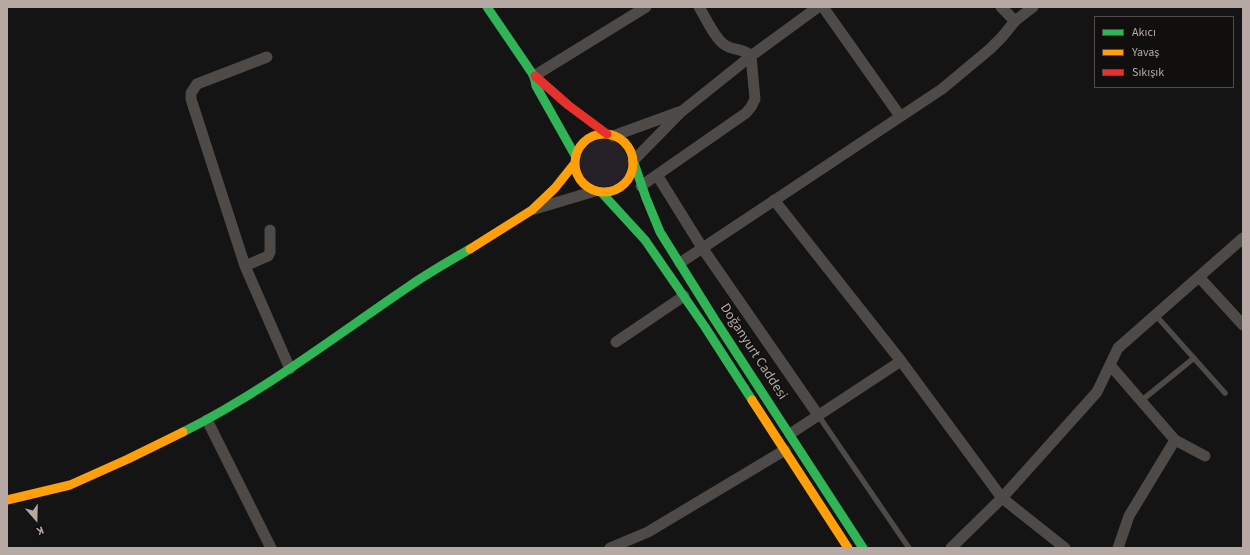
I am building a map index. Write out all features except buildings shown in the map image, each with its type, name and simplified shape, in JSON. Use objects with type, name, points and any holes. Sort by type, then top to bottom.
[{"type":"street","points":[[487,7],[534,76],[536,86],[553,114],[575,160],[578,175],[590,189],[598,192]]},
{"type":"street","points":[[534,76],[646,7]]},
{"type":"street","points":[[641,186],[746,113],[755,99],[751,56],[746,51],[728,47],[721,42],[699,7]]},
{"type":"street","points":[[633,162],[681,112],[751,56],[818,7]]},
{"type":"street","points":[[823,7],[900,116]]},
{"type":"street","points":[[1001,7],[1015,21]]},
{"type":"street","points":[[680,263],[942,89],[990,49],[1015,21],[1033,7]]},
{"type":"street","points":[[268,57],[197,84],[191,93],[192,104],[245,266],[290,369]]},
{"type":"street","points":[[532,210],[598,192],[613,191],[624,185],[631,175],[633,162],[628,146],[619,138],[610,135],[562,100],[544,82],[534,76]]},
{"type":"street","points":[[7,500],[70,485],[128,459],[207,420],[290,369],[409,286],[532,210],[555,188],[575,160],[581,146],[590,138],[595,136],[610,135],[681,112]]},
{"type":"street","name":"Doğanyurt Caddesi","points":[[633,162],[660,232],[863,548]]},
{"type":"street","points":[[657,175],[703,249],[818,415]]},
{"type":"street","name":"Doğanyurt Caddesi","points":[[598,192],[645,240],[684,296],[848,548]]},
{"type":"street","points":[[774,200],[901,360],[1002,498],[1065,548]]},
{"type":"street","points":[[245,266],[268,256],[270,252],[270,230]]},
{"type":"street","points":[[951,548],[1002,498],[1097,392],[1118,348],[1243,238]]},
{"type":"street","points":[[1200,277],[1243,325]]},
{"type":"street","points":[[616,342],[684,296]]},
{"type":"street","points":[[790,434],[901,360]]},
{"type":"street","points":[[1110,365],[1175,440],[1205,456]]},
{"type":"street","points":[[207,420],[270,548]]},
{"type":"street","points":[[1118,548],[1130,516],[1175,440]]},
{"type":"street","points":[[610,548],[648,532],[785,450]]},
{"type":"lane","points":[[1159,319],[1225,393]]},
{"type":"lane","points":[[1141,401],[1194,358]]},
{"type":"lane","points":[[818,415],[909,548]]},
{"type":"shaded area","points":[[599,139],[609,139],[621,146],[628,158],[628,168],[621,180],[609,187],[599,187],[591,183],[584,176],[580,168],[580,158],[584,150],[591,143]]},
{"type":"traffic: fast","points":[[487,7],[534,76],[536,86],[576,157]]},
{"type":"traffic: fast","points":[[634,163],[660,232],[715,320],[863,548]]},
{"type":"traffic: fast","points":[[601,192],[645,240],[705,327],[752,400]]},
{"type":"traffic: fast","points":[[183,432],[242,400],[416,282],[470,249]]},
{"type":"traffic: slow","points":[[598,134],[610,134],[625,142],[633,157],[633,163],[633,169],[625,184],[610,192],[598,192],[583,184],[575,169],[575,157],[583,142],[598,134]]},
{"type":"traffic: slow","points":[[470,249],[532,210],[555,188],[575,163]]},
{"type":"traffic: slow","points":[[752,400],[848,548]]},
{"type":"traffic: slow","points":[[7,500],[70,485],[183,432]]},
{"type":"traffic: jam","points":[[535,76],[568,105],[607,134]]}]
